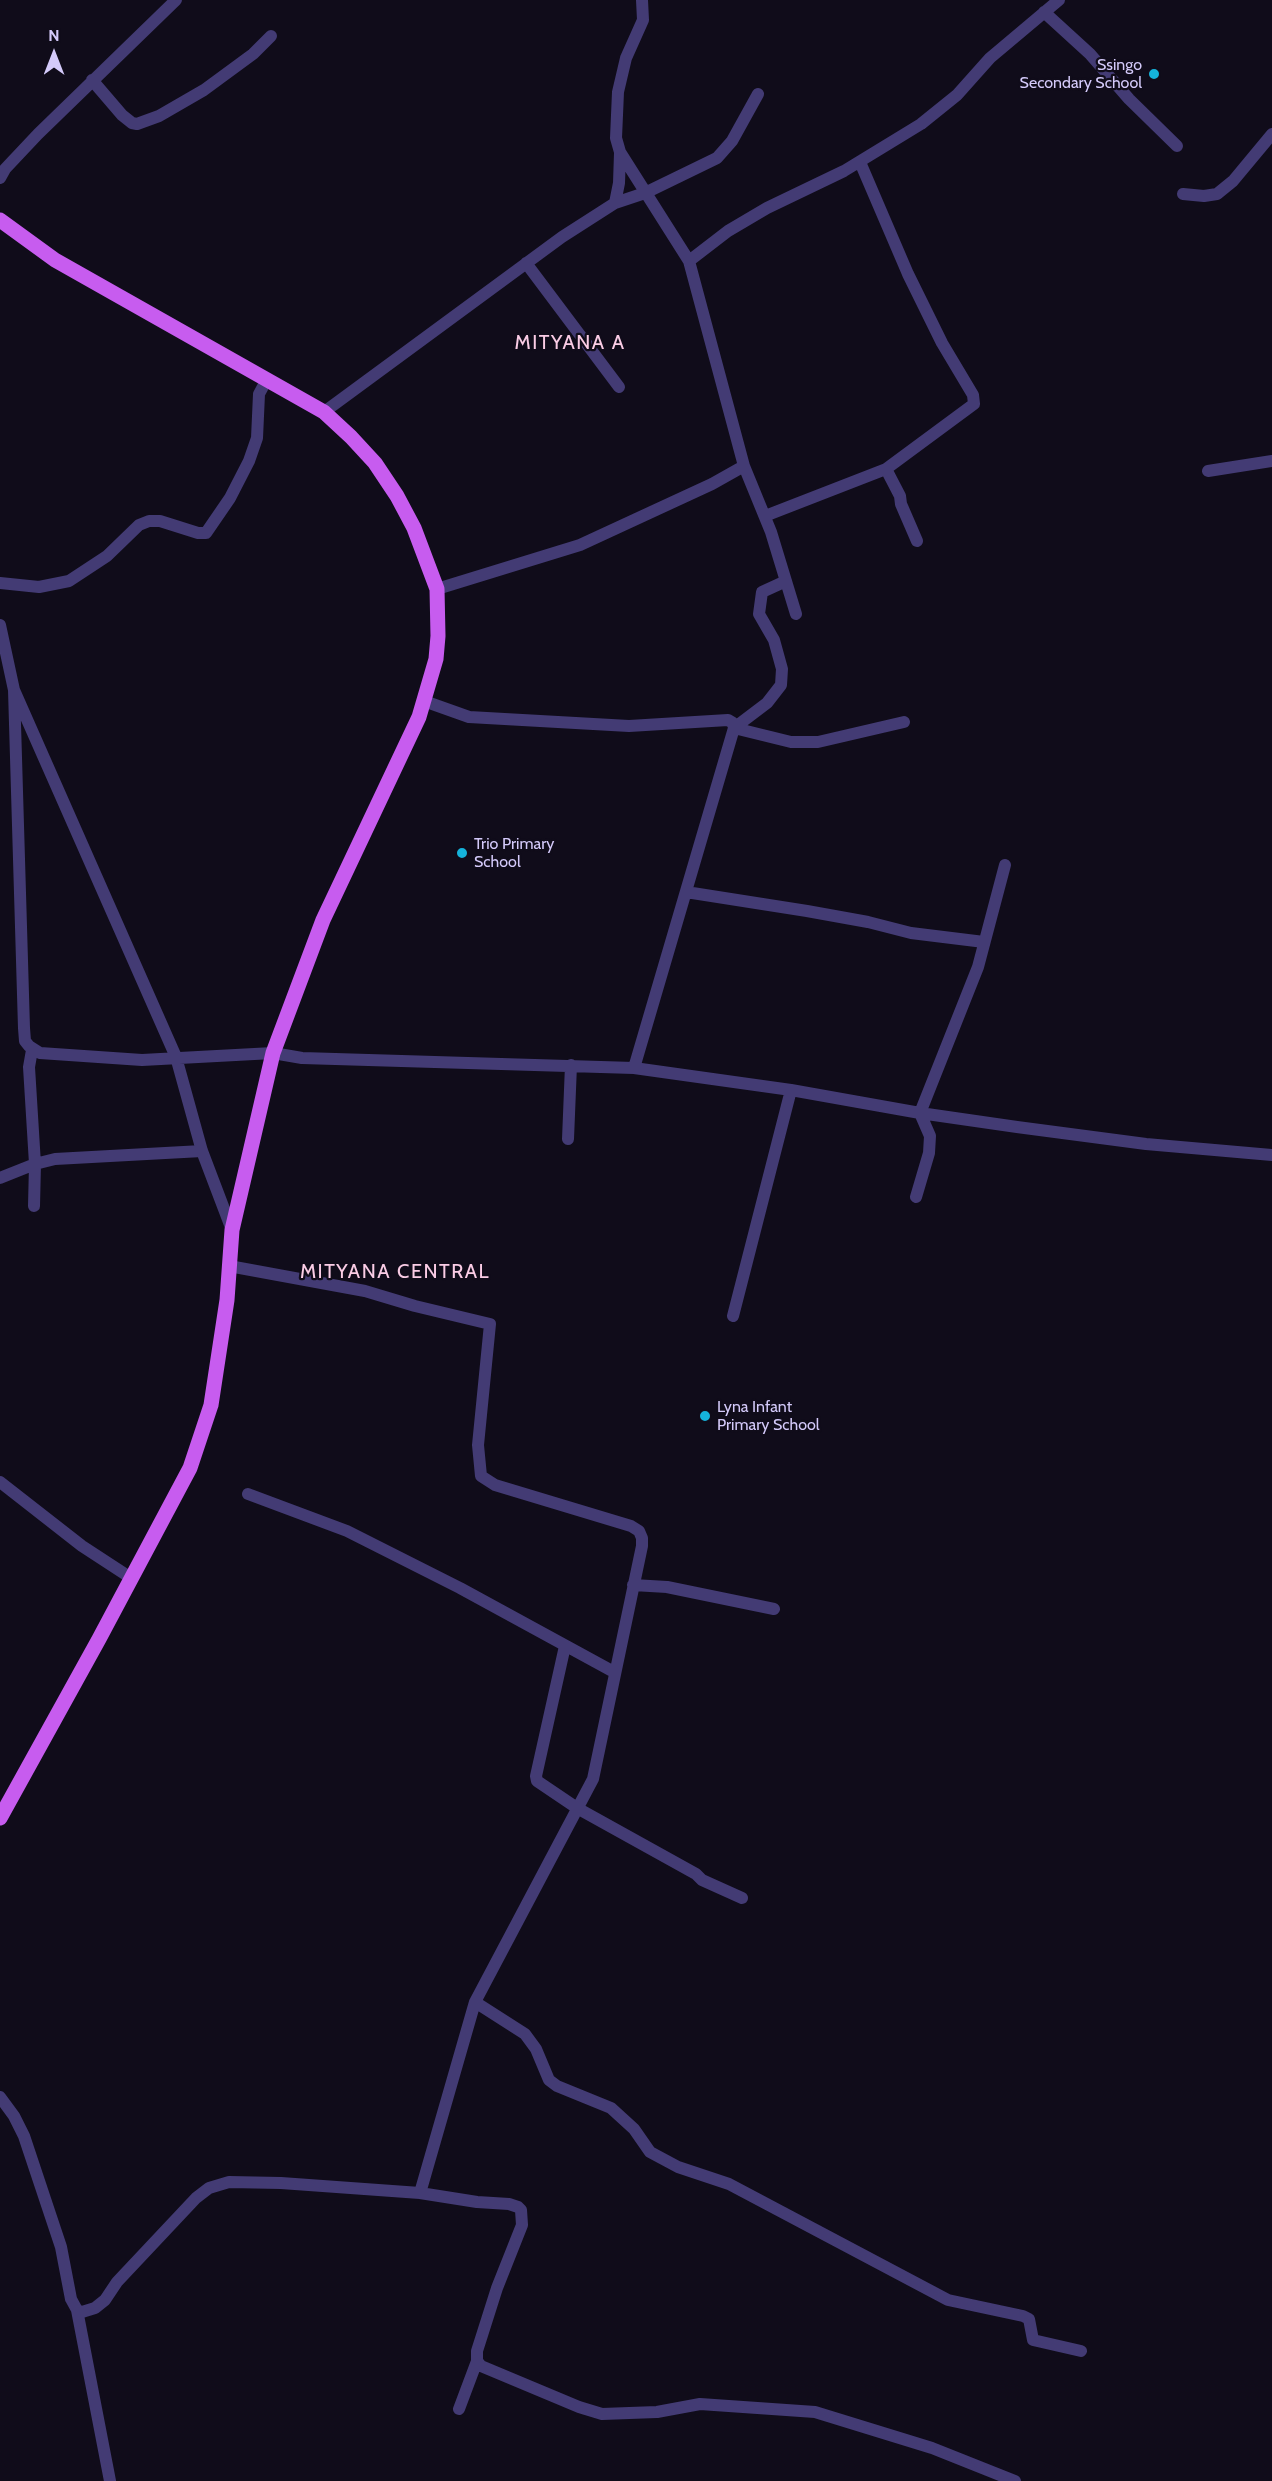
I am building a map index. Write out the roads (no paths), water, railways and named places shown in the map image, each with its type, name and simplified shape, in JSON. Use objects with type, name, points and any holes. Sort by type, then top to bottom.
[{"type":"main road","points":[[0,220],[55,260],[324,412],[375,463],[397,496],[414,528],[437,589],[437,652],[424,701],[408,743],[323,920],[273,1053],[232,1230],[220,1353],[211,1405],[190,1468],[57,1717],[0,1818]]},
{"type":"street","points":[[0,178],[5,169],[92,80],[176,0]]},
{"type":"street","points":[[615,203],[620,183],[620,152],[616,119],[618,92],[626,58],[643,20],[642,0]]},
{"type":"street","points":[[689,261],[706,245],[748,219],[860,162],[921,124],[957,95],[990,58],[1059,0]]},
{"type":"street","points":[[1044,12],[1090,54],[1129,99],[1177,146]]},
{"type":"street","points":[[92,80],[122,115],[137,124],[159,116],[204,90],[253,54],[271,36]]},
{"type":"street","points":[[324,412],[526,263],[615,203],[645,193],[717,158],[732,141],[758,94]]},
{"type":"street","points":[[1183,194],[1204,196],[1217,194],[1233,181],[1272,134]]},
{"type":"street","points":[[620,152],[689,261],[744,466],[765,516],[796,614]]},
{"type":"street","points":[[765,516],[885,469],[974,404],[973,395],[942,343],[908,274],[860,162]]},
{"type":"street","points":[[526,263],[619,387]]},
{"type":"street","points":[[0,583],[39,587],[69,581],[107,556],[139,525],[149,521],[166,522],[198,534],[206,534],[230,498],[249,460],[257,438],[260,394],[266,381]]},
{"type":"street","points":[[1208,471],[1272,461]]},
{"type":"street","points":[[437,589],[580,545],[712,484],[744,466]]},
{"type":"street","points":[[885,469],[900,496],[901,504],[917,541]]},
{"type":"street","points":[[634,1068],[734,728],[766,703],[781,685],[782,669],[774,640],[759,614],[762,592],[786,581]]},
{"type":"street","points":[[0,625],[5,671],[176,1057],[202,1150],[232,1230]]},
{"type":"street","points":[[14,690],[24,1028],[25,1041],[32,1050],[40,1053],[142,1060],[273,1053],[302,1058],[634,1068],[791,1090],[920,1113],[1146,1144],[1272,1155]]},
{"type":"street","points":[[424,701],[469,717],[630,726],[728,720],[734,728]]},
{"type":"street","points":[[734,728],[791,741],[818,741],[904,722]]},
{"type":"street","points":[[916,1197],[929,1153],[930,1136],[920,1113],[978,967],[1005,865]]},
{"type":"street","points":[[686,892],[828,914],[911,933],[984,942]]},
{"type":"street","points":[[32,1050],[29,1067],[35,1164],[34,1206]]},
{"type":"street","points":[[568,1139],[571,1065]]},
{"type":"street","points":[[733,1316],[791,1090]]},
{"type":"street","points":[[0,1178],[35,1164],[55,1159],[202,1150]]},
{"type":"street","points":[[229,1266],[365,1291],[490,1324],[478,1445],[481,1476],[495,1485],[631,1526],[639,1531],[642,1546],[593,1779],[475,2002],[420,2193]]},
{"type":"street","points":[[0,1482],[82,1546],[131,1578]]},
{"type":"street","points":[[248,1494],[347,1531],[460,1588],[614,1672]]},
{"type":"street","points":[[633,1584],[667,1587],[774,1609]]},
{"type":"street","points":[[565,1646],[536,1776],[537,1781],[577,1808],[696,1874],[702,1880],[742,1898]]},
{"type":"street","points":[[475,2002],[525,2034],[536,2049],[549,2080],[557,2086],[611,2108],[634,2129],[650,2152],[678,2167],[729,2184],[902,2278],[948,2300],[1023,2316],[1029,2319],[1033,2340],[1081,2351]]},
{"type":"street","points":[[0,2097],[14,2116],[24,2136],[61,2247],[71,2299],[77,2310],[110,2481]]},
{"type":"street","points":[[77,2310],[86,2312],[105,2300],[136,2261],[196,2198],[209,2188],[230,2182],[281,2183],[420,2193],[477,2202],[509,2204],[520,2210],[522,2225],[498,2288],[477,2351],[477,2361],[459,2409]]},
{"type":"street","points":[[477,2361],[481,2366],[494,2372],[579,2407],[602,2414],[657,2412],[700,2404],[815,2412],[932,2448],[1015,2481]]},
{"type":"place","name":"Ssingo Secondary School","points":[[1154,74]]},
{"type":"place","name":"Trio Primary School","points":[[462,853]]},
{"type":"place","name":"Lyna Infant Primary School","points":[[705,1416]]},
{"type":"district","name":"MITYANA A","points":[[570,343]]},
{"type":"district","name":"MITYANA CENTRAL","points":[[395,1272]]}]
